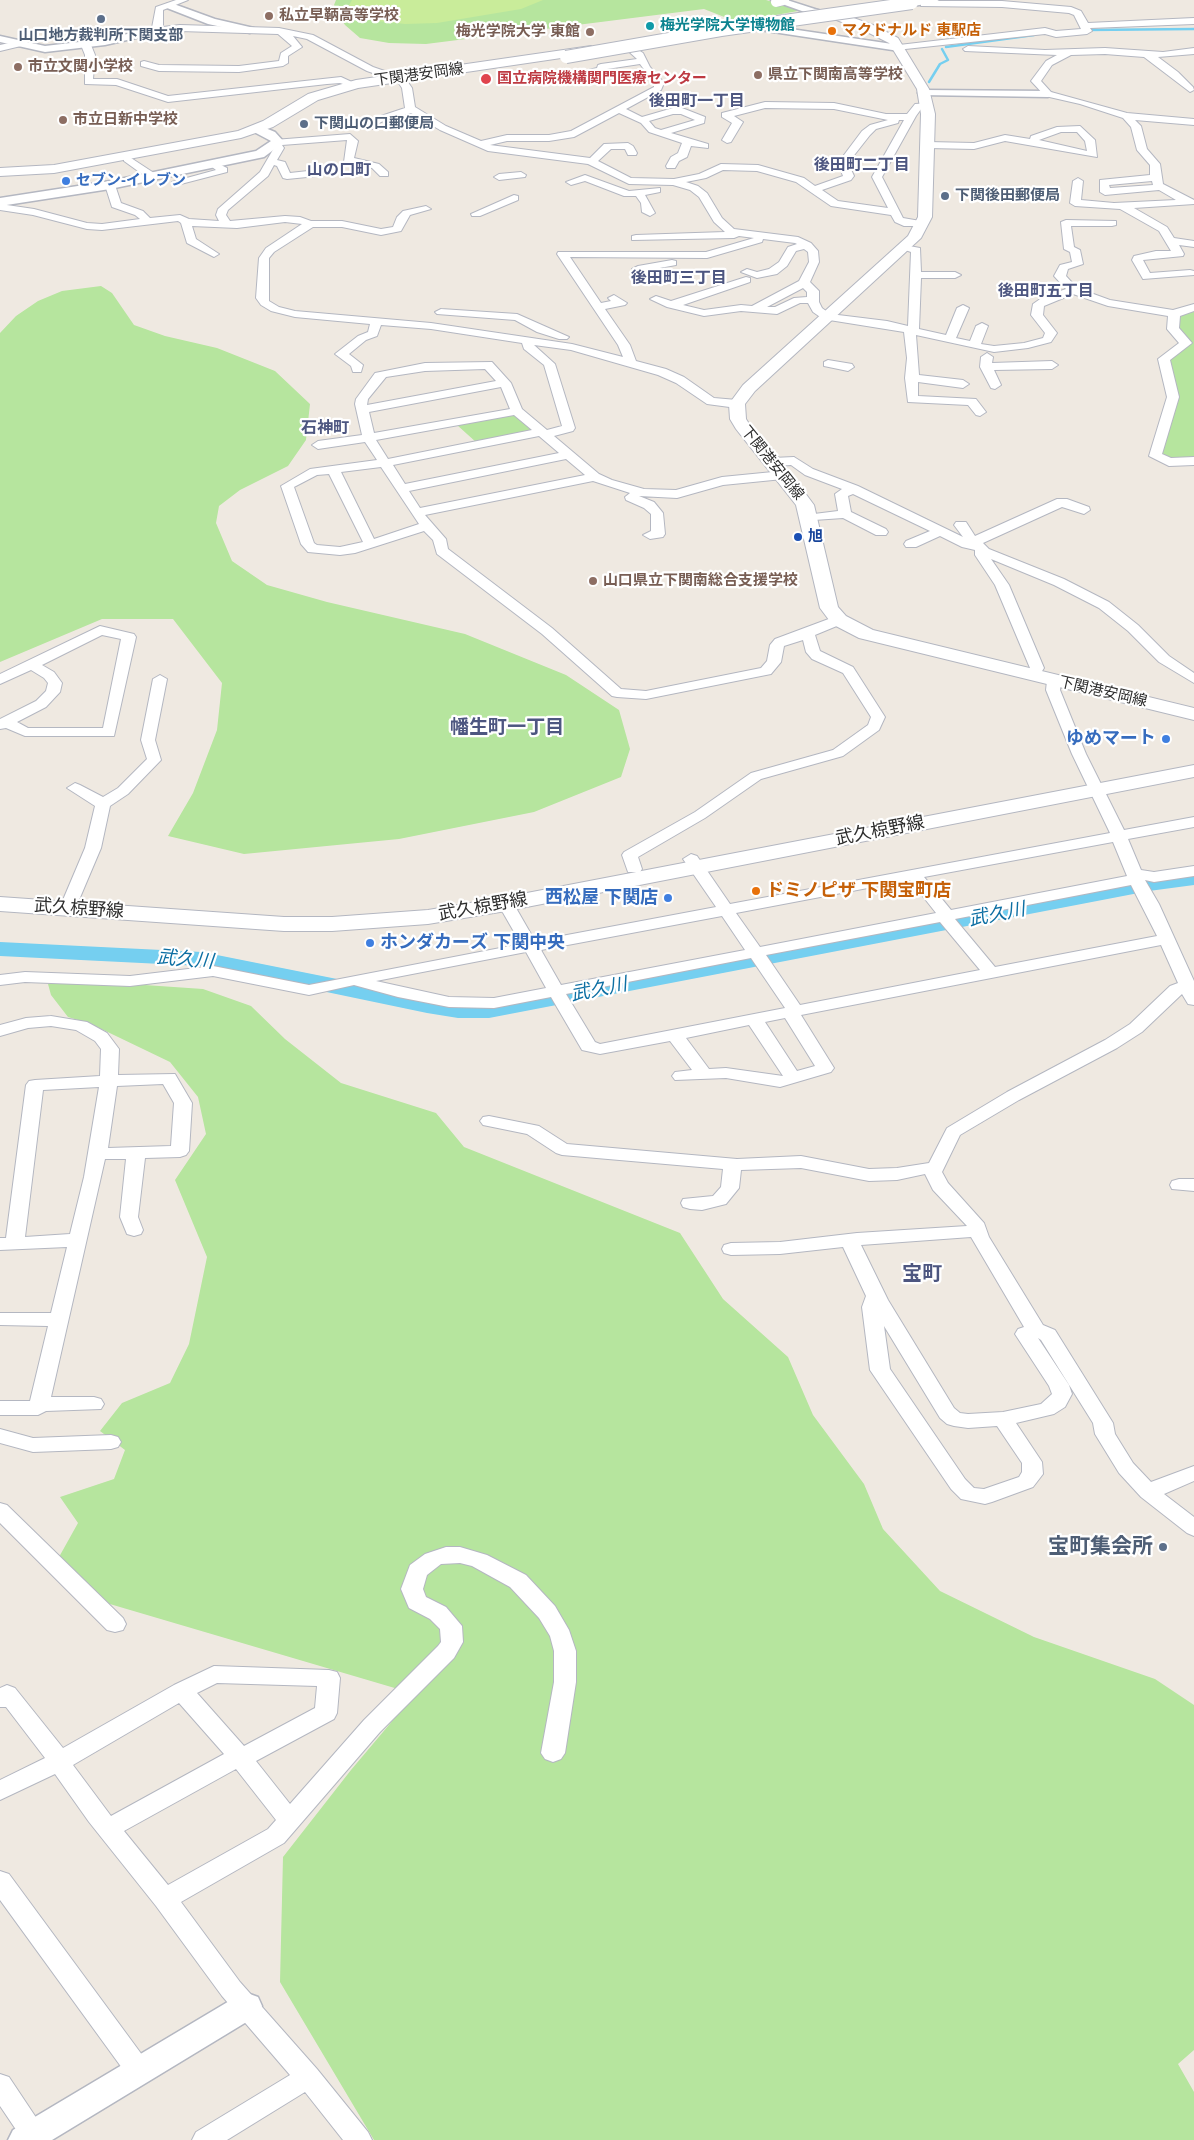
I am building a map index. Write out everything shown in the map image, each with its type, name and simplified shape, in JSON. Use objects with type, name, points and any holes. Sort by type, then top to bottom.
[{"type":"main road","name":"下関港安岡線","points":[[402,79],[591,56],[826,15]]},
{"type":"main road","name":"下関港安岡線","points":[[0,174],[54,169],[226,138],[279,126],[296,112],[330,95],[373,84],[585,52],[674,34],[826,15],[877,32],[894,41],[926,99],[928,145],[926,203],[922,224],[904,248],[749,388],[737,404],[740,424],[805,505],[829,608],[839,620],[866,634],[1194,714]]},
{"type":"main road","name":"下関港安岡線","points":[[0,174],[57,172],[240,139],[262,130]]},
{"type":"main road","name":"武久椋野線","points":[[0,896],[284,924],[332,924],[428,917],[506,904],[694,863],[1094,786],[1194,764]]},
{"type":"main road","name":"武久椋野線","points":[[1094,786],[1194,772]]},
{"type":"main road","name":"武久椋野線","points":[[0,904],[69,903],[338,914],[381,912],[466,902],[634,869],[694,863]]},
{"type":"street","points":[[154,31],[158,29],[159,9],[184,0]]},
{"type":"street","points":[[779,1],[826,15],[953,0]]},
{"type":"street","points":[[826,15],[895,1],[1002,4],[1062,9],[1078,13],[1086,28]]},
{"type":"street","points":[[0,39],[45,49],[180,28],[281,32],[315,39],[370,69],[402,79],[566,57],[912,1]]},
{"type":"street","points":[[171,6],[212,22],[250,30]]},
{"type":"street","points":[[757,27],[899,48],[1086,28],[1194,21]]},
{"type":"street","points":[[144,64],[159,68],[242,69],[283,63],[284,55],[298,46],[281,32]]},
{"type":"street","points":[[0,48],[18,44]]},
{"type":"street","points":[[86,44],[90,54],[88,82],[117,82],[152,95],[168,98],[327,81],[341,80],[349,83]]},
{"type":"street","points":[[926,46],[1069,53],[1106,51],[1177,54],[1194,51]]},
{"type":"street","points":[[481,144],[507,138],[554,138],[574,134],[660,86],[642,61],[640,55],[631,48]]},
{"type":"street","points":[[1048,94],[1036,81],[1040,73],[1053,60],[1069,53]]},
{"type":"street","points":[[1147,54],[1175,74],[1190,89]]},
{"type":"street","points":[[564,77],[603,70],[601,67],[642,61]]},
{"type":"street","points":[[586,73],[596,79]]},
{"type":"street","points":[[402,79],[407,88],[409,106],[412,110],[436,125],[492,149],[592,162],[628,181],[674,182],[702,176],[721,167],[737,166],[764,170],[800,180],[816,189],[826,199],[835,204],[894,212]]},
{"type":"street","points":[[922,224],[901,222],[894,212],[877,176],[918,106],[926,99],[1048,94],[1102,107],[1126,116],[1194,122]]},
{"type":"street","points":[[636,99],[656,105],[672,101]]},
{"type":"street","points":[[727,140],[738,122],[725,116],[760,105],[834,106],[882,116],[911,117]]},
{"type":"street","points":[[618,109],[641,120],[651,129],[660,133],[704,146]]},
{"type":"street","points":[[348,124],[372,126],[378,120],[412,110]]},
{"type":"street","points":[[641,120],[673,111],[682,111],[702,119],[701,121],[660,133]]},
{"type":"street","points":[[1126,116],[1136,126],[1142,150],[1155,164],[1158,182],[1192,202]]},
{"type":"street","points":[[816,189],[847,178],[849,176],[843,163],[866,133],[898,117]]},
{"type":"street","points":[[928,145],[977,146],[1002,138],[1034,142],[1092,155],[1090,140],[1080,129],[1058,129],[1035,138],[1034,142]]},
{"type":"street","points":[[226,224],[221,215],[223,209],[276,163],[278,143],[262,130]]},
{"type":"street","points":[[464,136],[480,156]]},
{"type":"street","points":[[0,202],[153,177],[260,154],[278,143],[350,137],[353,141],[348,160],[375,166],[384,174]]},
{"type":"street","points":[[671,166],[675,159],[682,155],[687,142]]},
{"type":"street","points":[[592,162],[608,146],[628,146],[632,153]]},
{"type":"street","points":[[128,159],[153,177]]},
{"type":"street","points":[[276,163],[287,176],[319,176]]},
{"type":"street","points":[[177,182],[223,170],[213,164]]},
{"type":"street","points":[[498,177],[520,175]]},
{"type":"street","points":[[571,182],[585,178],[624,193],[639,193],[652,192],[665,185],[659,182]]},
{"type":"street","points":[[1078,181],[1075,203],[1123,206],[1192,202]]},
{"type":"street","points":[[638,269],[716,254],[732,247],[758,241],[754,238],[735,234],[721,224],[703,195],[694,188],[674,182]]},
{"type":"street","points":[[110,185],[116,205],[139,213],[146,218]]},
{"type":"street","points":[[639,193],[646,203],[646,210],[650,213]]},
{"type":"street","points":[[476,214],[519,198]]},
{"type":"street","points":[[1123,206],[1163,230],[1172,241],[1180,254],[1192,276],[1147,277],[1137,260],[1156,254],[1180,254],[1194,254]]},
{"type":"street","points":[[0,207],[34,212],[87,226],[112,227],[180,218],[186,222],[243,225],[292,219],[308,224],[342,224],[381,232],[397,229],[404,214],[426,209]]},
{"type":"street","points":[[186,222],[192,241],[214,254]]},
{"type":"street","points":[[1112,223],[1066,223],[1069,249],[1075,250],[1078,264],[1064,268],[1060,276],[1073,290],[1108,303],[1174,314],[1194,307]]},
{"type":"street","points":[[308,224],[304,230],[270,250],[264,258],[261,287],[263,300],[271,307],[286,313],[440,327],[572,347],[671,376],[710,401],[737,404]]},
{"type":"street","points":[[650,230],[649,233],[661,238]]},
{"type":"street","points":[[636,238],[735,234],[794,239],[813,250],[814,262],[804,283],[756,308]]},
{"type":"street","points":[[1172,241],[1194,244]]},
{"type":"street","points":[[671,305],[744,278],[773,272],[783,264],[792,249],[807,245]]},
{"type":"street","points":[[904,248],[916,250],[916,316],[914,328],[910,329]]},
{"type":"street","points":[[631,364],[624,345],[562,254],[716,254]]},
{"type":"street","points":[[916,279],[943,282],[941,275],[955,275]]},
{"type":"street","points":[[724,276],[744,278]]},
{"type":"street","points":[[804,283],[814,291],[812,300],[817,310],[827,317],[881,323],[989,348],[1024,346],[1047,340],[1051,333],[1037,316],[1037,308],[1047,299],[1073,290]]},
{"type":"street","points":[[598,308],[621,303],[614,298]]},
{"type":"street","points":[[656,299],[671,305],[704,313],[756,308],[777,311],[798,300],[812,300]]},
{"type":"street","points":[[950,339],[963,308]]},
{"type":"street","points":[[441,312],[517,317],[541,330],[581,342],[572,347]]},
{"type":"street","points":[[1174,314],[1172,327],[1186,343],[1164,359],[1173,397],[1155,456],[1169,462],[1194,461]]},
{"type":"street","points":[[357,368],[356,365],[341,354],[362,338],[373,334],[376,327],[375,321]]},
{"type":"street","points":[[974,346],[982,326]]},
{"type":"street","points":[[910,329],[913,358],[911,378],[912,399],[972,402],[980,412]]},
{"type":"street","points":[[427,526],[340,551],[314,548],[308,544],[287,486],[308,473],[385,463],[570,428],[549,364],[528,347],[528,340]]},
{"type":"street","points":[[989,348],[986,367],[995,385]]},
{"type":"street","points":[[828,364],[848,367]]},
{"type":"street","points":[[650,535],[658,534],[658,516],[654,510],[639,500],[611,489],[517,411],[505,383],[488,365],[406,370],[379,376],[362,399],[362,409],[369,438],[416,513],[439,538],[442,550],[554,636],[617,693],[646,696],[766,671],[774,662],[777,645],[780,642],[839,620]]},
{"type":"street","points":[[986,367],[1031,370],[1052,365]]},
{"type":"street","points":[[911,378],[963,384]]},
{"type":"street","points":[[362,409],[505,383]]},
{"type":"street","points":[[318,445],[369,438],[517,411]]},
{"type":"street","points":[[400,489],[569,456]]},
{"type":"street","points":[[416,513],[601,480],[643,493],[670,494],[778,469],[794,461],[808,472],[853,489],[967,544],[977,546],[1059,582],[1104,605],[1133,628],[1164,659],[1194,679]]},
{"type":"street","points":[[333,469],[370,543]]},
{"type":"street","points":[[648,485],[670,494]]},
{"type":"street","points":[[845,514],[841,494],[853,489]]},
{"type":"street","points":[[977,546],[1062,502],[1084,510]]},
{"type":"street","points":[[819,517],[845,514],[881,532]]},
{"type":"street","points":[[961,526],[977,546],[1002,585],[1037,668],[1032,676]]},
{"type":"street","points":[[911,544],[942,532]]},
{"type":"street","points":[[0,680],[100,630],[129,637],[109,733],[25,732],[4,723]]},
{"type":"street","points":[[634,869],[630,855],[700,815],[756,776],[838,753],[874,727],[878,717],[848,670],[817,656],[813,652],[808,633]]},
{"type":"street","points":[[4,723],[41,704],[54,692],[55,682],[50,675],[30,664]]},
{"type":"street","points":[[69,903],[93,848],[103,804],[123,791],[154,760],[154,754],[148,746],[148,740],[160,680]]},
{"type":"street","points":[[1054,681],[1053,690],[1094,786],[1137,882],[1151,904],[1192,990],[1176,990],[1124,1036],[1013,1096],[953,1132],[935,1166],[934,1176],[940,1186],[975,1223],[1036,1330],[1048,1335],[1103,1423],[1105,1434],[1117,1456],[1148,1492],[1194,1528]]},
{"type":"street","points":[[75,788],[103,804]]},
{"type":"street","points":[[0,980],[25,977],[130,981],[213,971],[309,990],[727,909],[1194,822]]},
{"type":"street","points":[[681,1076],[702,1073],[735,1074],[780,1082],[825,1068],[759,957],[694,863]]},
{"type":"street","points":[[350,981],[466,1004],[560,996],[948,920],[1154,877],[1194,871]]},
{"type":"street","points":[[914,875],[991,973]]},
{"type":"street","points":[[506,904],[588,1046],[600,1049],[1167,939]]},
{"type":"street","points":[[754,1020],[793,1078]]},
{"type":"street","points":[[0,1031],[26,1023],[51,1021],[88,1029],[101,1037],[110,1049],[111,1058],[98,1154],[38,1408],[0,1408]]},
{"type":"street","points":[[675,1035],[702,1073]]},
{"type":"street","points":[[77,1240],[7,1244],[35,1085],[169,1078],[183,1103],[180,1151],[98,1154]]},
{"type":"street","points":[[489,1121],[533,1130],[562,1149],[733,1164],[801,1162],[857,1174],[888,1175],[935,1166]]},
{"type":"street","points":[[134,1230],[129,1216],[136,1153]]},
{"type":"street","points":[[690,1203],[702,1204],[719,1200],[730,1188],[733,1164]]},
{"type":"street","points":[[732,1249],[780,1248],[978,1231]]},
{"type":"street","points":[[850,1241],[876,1296],[951,1418],[968,1421],[1002,1419],[1047,1409],[1061,1398],[1062,1394],[1059,1386],[1025,1334],[1036,1330]]},
{"type":"street","points":[[876,1296],[872,1307],[880,1370],[958,1484],[968,1494],[979,1498],[985,1497],[1026,1482],[1033,1474],[1032,1462],[1002,1419]]},
{"type":"street","points":[[0,1320],[58,1320]]},
{"type":"street","points":[[39,1404],[94,1404]]},
{"type":"street","points":[[0,1436],[32,1445],[76,1446],[111,1442]]},
{"type":"street","points":[[1148,1492],[1194,1473]]},
{"type":"street","points":[[0,1510],[115,1624]]},
{"type":"street","points":[[166,1899],[276,1836],[372,1726],[446,1652],[452,1642],[452,1626],[438,1613],[417,1602],[412,1589],[418,1570],[433,1560],[446,1556],[460,1555],[479,1560],[518,1581],[538,1600],[558,1630],[565,1651],[565,1682],[553,1752]]},
{"type":"street","points":[[0,1791],[60,1761],[214,1674],[329,1678],[326,1713],[109,1828]]},
{"type":"street","points":[[182,1691],[240,1757],[290,1820]]},
{"type":"street","points":[[2,1693],[60,1761],[67,1775],[166,1899],[231,1989],[308,2076],[359,2140]]},
{"type":"street","points":[[0,1881],[139,2070]]},
{"type":"street","points":[[0,2085],[32,2138],[139,2070],[247,2006]]},
{"type":"street","points":[[205,2140],[308,2076]]},
{"type":"green space","points":[[336,0],[766,0],[797,9],[798,11],[737,22],[704,9],[426,44],[389,43],[360,38],[345,25],[338,14],[334,5]]},
{"type":"green space","points":[[352,0],[543,0],[521,9],[437,23],[405,24],[368,20],[359,16],[348,7]]},
{"type":"green space","points":[[101,286],[112,293],[134,325],[165,336],[217,348],[275,371],[310,404],[306,440],[288,466],[240,490],[219,506],[216,523],[232,561],[267,585],[327,602],[465,634],[566,675],[619,710],[630,749],[621,777],[534,812],[399,839],[244,854],[168,836],[193,793],[217,730],[222,683],[173,619],[102,619],[0,662],[0,333],[16,316],[38,301],[62,291]]},
{"type":"green space","points":[[1194,310],[1194,459],[1176,461],[1159,456],[1178,393],[1168,361],[1190,343],[1177,327],[1179,316]]},
{"type":"green space","points":[[510,414],[516,415],[532,431],[477,443],[457,425]]},
{"type":"green space","points":[[101,982],[203,989],[251,1006],[285,1039],[341,1083],[436,1113],[464,1147],[680,1233],[723,1299],[788,1357],[813,1415],[864,1484],[883,1529],[940,1591],[1034,1637],[1155,1679],[1194,1705],[1194,2050],[1178,2064],[1194,2092],[1194,2140],[374,2140],[280,1982],[283,1857],[351,1770],[415,1694],[103,1602],[59,1557],[78,1523],[60,1497],[114,1479],[125,1450],[100,1431],[122,1403],[170,1383],[189,1344],[207,1257],[175,1180],[206,1134],[198,1097],[170,1062],[91,1024],[68,1017],[51,995],[48,984]]},
{"type":"waterway","points":[[1086,30],[1194,29]]},
{"type":"waterway","points":[[946,47],[1034,35]]},
{"type":"waterway","points":[[929,82],[940,64],[948,60],[942,49]]},
{"type":"waterway","name":"武久川","points":[[0,949],[202,959],[427,1005],[458,1010],[489,1010],[519,1006],[1149,884],[1194,878]]},
{"type":"place","name":"私立早鞆高等学校","points":[[269,16]]},
{"type":"place","name":"山口地方裁判所下関支部","points":[[101,19]]},
{"type":"place","name":"梅光学院大学博物館","points":[[650,26]]},
{"type":"place","name":"マクドナルド 東駅店","points":[[832,31]]},
{"type":"place","name":"梅光学院大学 東館","points":[[590,32]]},
{"type":"place","name":"市立文関小学校","points":[[18,67]]},
{"type":"place","name":"県立下関南高等学校","points":[[758,75]]},
{"type":"place","name":"国立病院機構関門医療センター","points":[[486,79]]},
{"type":"place","name":"市立日新中学校","points":[[63,120]]},
{"type":"place","name":"下関山の口郵便局","points":[[304,124]]},
{"type":"place","name":"セブン-イレブン","points":[[66,181]]},
{"type":"place","name":"下関後田郵便局","points":[[945,196]]},
{"type":"place","name":"旭","points":[[798,537]]},
{"type":"place","name":"山口県立下関南総合支援学校","points":[[593,581]]},
{"type":"place","name":"ゆめマート","points":[[1166,739]]},
{"type":"place","name":"ドミノピザ 下関宝町店","points":[[756,891]]},
{"type":"place","name":"西松屋 下関店","points":[[668,898]]},
{"type":"place","name":"ホンダカーズ 下関中央","points":[[370,943]]},
{"type":"place","name":"宝町集会所","points":[[1163,1547]]},
{"type":"district","name":"後田町一丁目","points":[[697,102]]},
{"type":"district","name":"後田町二丁目","points":[[862,166]]},
{"type":"district","name":"山の口町","points":[[339,171]]},
{"type":"district","name":"後田町三丁目","points":[[679,279]]},
{"type":"district","name":"後田町五丁目","points":[[1046,292]]},
{"type":"district","name":"石神町","points":[[325,429]]},
{"type":"district","name":"幡生町一丁目","points":[[507,728]]},
{"type":"district","name":"宝町","points":[[922,1274]]}]
